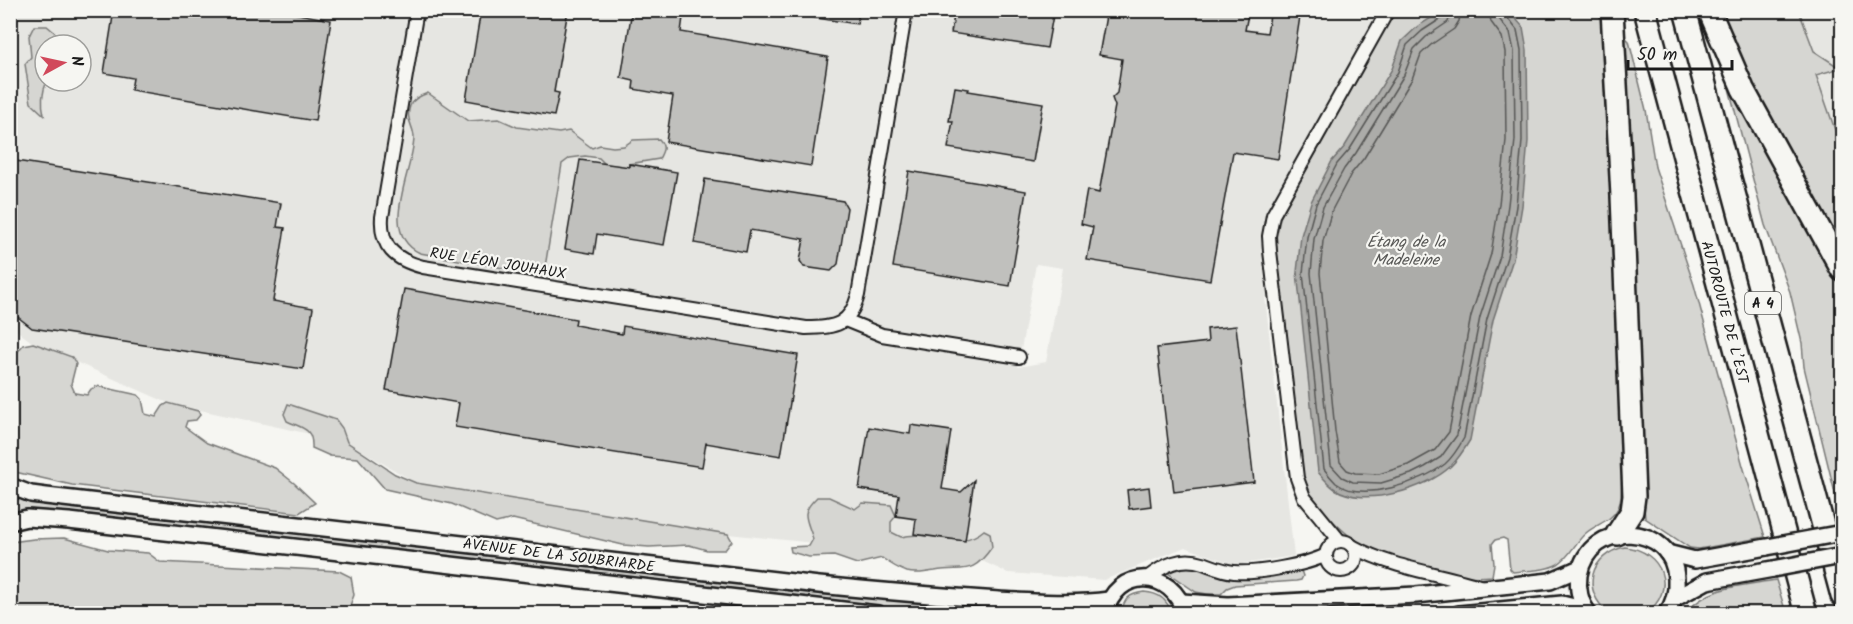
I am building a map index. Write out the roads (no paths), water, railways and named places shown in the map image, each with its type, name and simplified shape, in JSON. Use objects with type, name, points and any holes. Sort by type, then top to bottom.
[{"type":"highway","points":[[1612,10],[1623,196],[1634,477],[1634,504],[1625,524],[1617,534]]},
{"type":"highway","name":"AUTOROUTE DE L’EST","points":[[1645,10],[1806,614]]},
{"type":"highway","name":"A 4","points":[[1685,10],[1842,596]]},
{"type":"highway","points":[[1709,10],[1743,89],[1842,270]]},
{"type":"street","name":"RUE LÉON JOUHAUX","points":[[417,10],[382,217],[384,241],[397,256],[423,267],[806,328],[829,328],[845,320]]},
{"type":"street","points":[[906,10],[858,295],[854,310],[845,320],[882,335],[1019,357]]},
{"type":"street","points":[[1388,10],[1273,215],[1269,236],[1297,478],[1304,497],[1340,541],[1380,560],[1487,588]]},
{"type":"street","name":"AVENUE DE LA SOUBRIARDE","points":[[10,486],[31,494],[46,496],[916,594],[1080,603],[1107,607]]},
{"type":"street","name":"AVENUE DE LA SOUBRIARDE","points":[[10,522],[27,518],[49,519],[878,614]]},
{"type":"street","points":[[1667,553],[1695,560],[1842,533]]},
{"type":"street","points":[[1588,612],[1580,597],[1578,582],[1580,568],[1594,546],[1617,534],[1650,538],[1667,553],[1676,575],[1674,599],[1666,614]]},
{"type":"street","points":[[1340,541],[1329,547],[1326,555],[1329,564],[1336,570],[1346,570],[1355,560],[1356,555],[1352,546]]},
{"type":"street","points":[[1107,607],[1116,591],[1125,584],[1147,578],[1165,566],[1184,560],[1203,563],[1225,571],[1243,572],[1303,563],[1326,555]]},
{"type":"street","points":[[1674,599],[1707,581],[1842,556]]},
{"type":"street","points":[[1147,578],[1164,583],[1178,594],[1184,608],[1416,595],[1550,582],[1580,568]]},
{"type":"street","points":[[1459,614],[1562,604],[1588,612]]},
{"type":"water","name":"Étang de la Madeleine","points":[[1442,11],[1509,11],[1523,27],[1527,50],[1528,141],[1522,206],[1513,259],[1493,320],[1470,440],[1451,466],[1427,482],[1395,493],[1362,497],[1335,489],[1318,472],[1297,272],[1301,236],[1311,202],[1332,161],[1345,146],[1392,69],[1402,41],[1418,26]]}]
